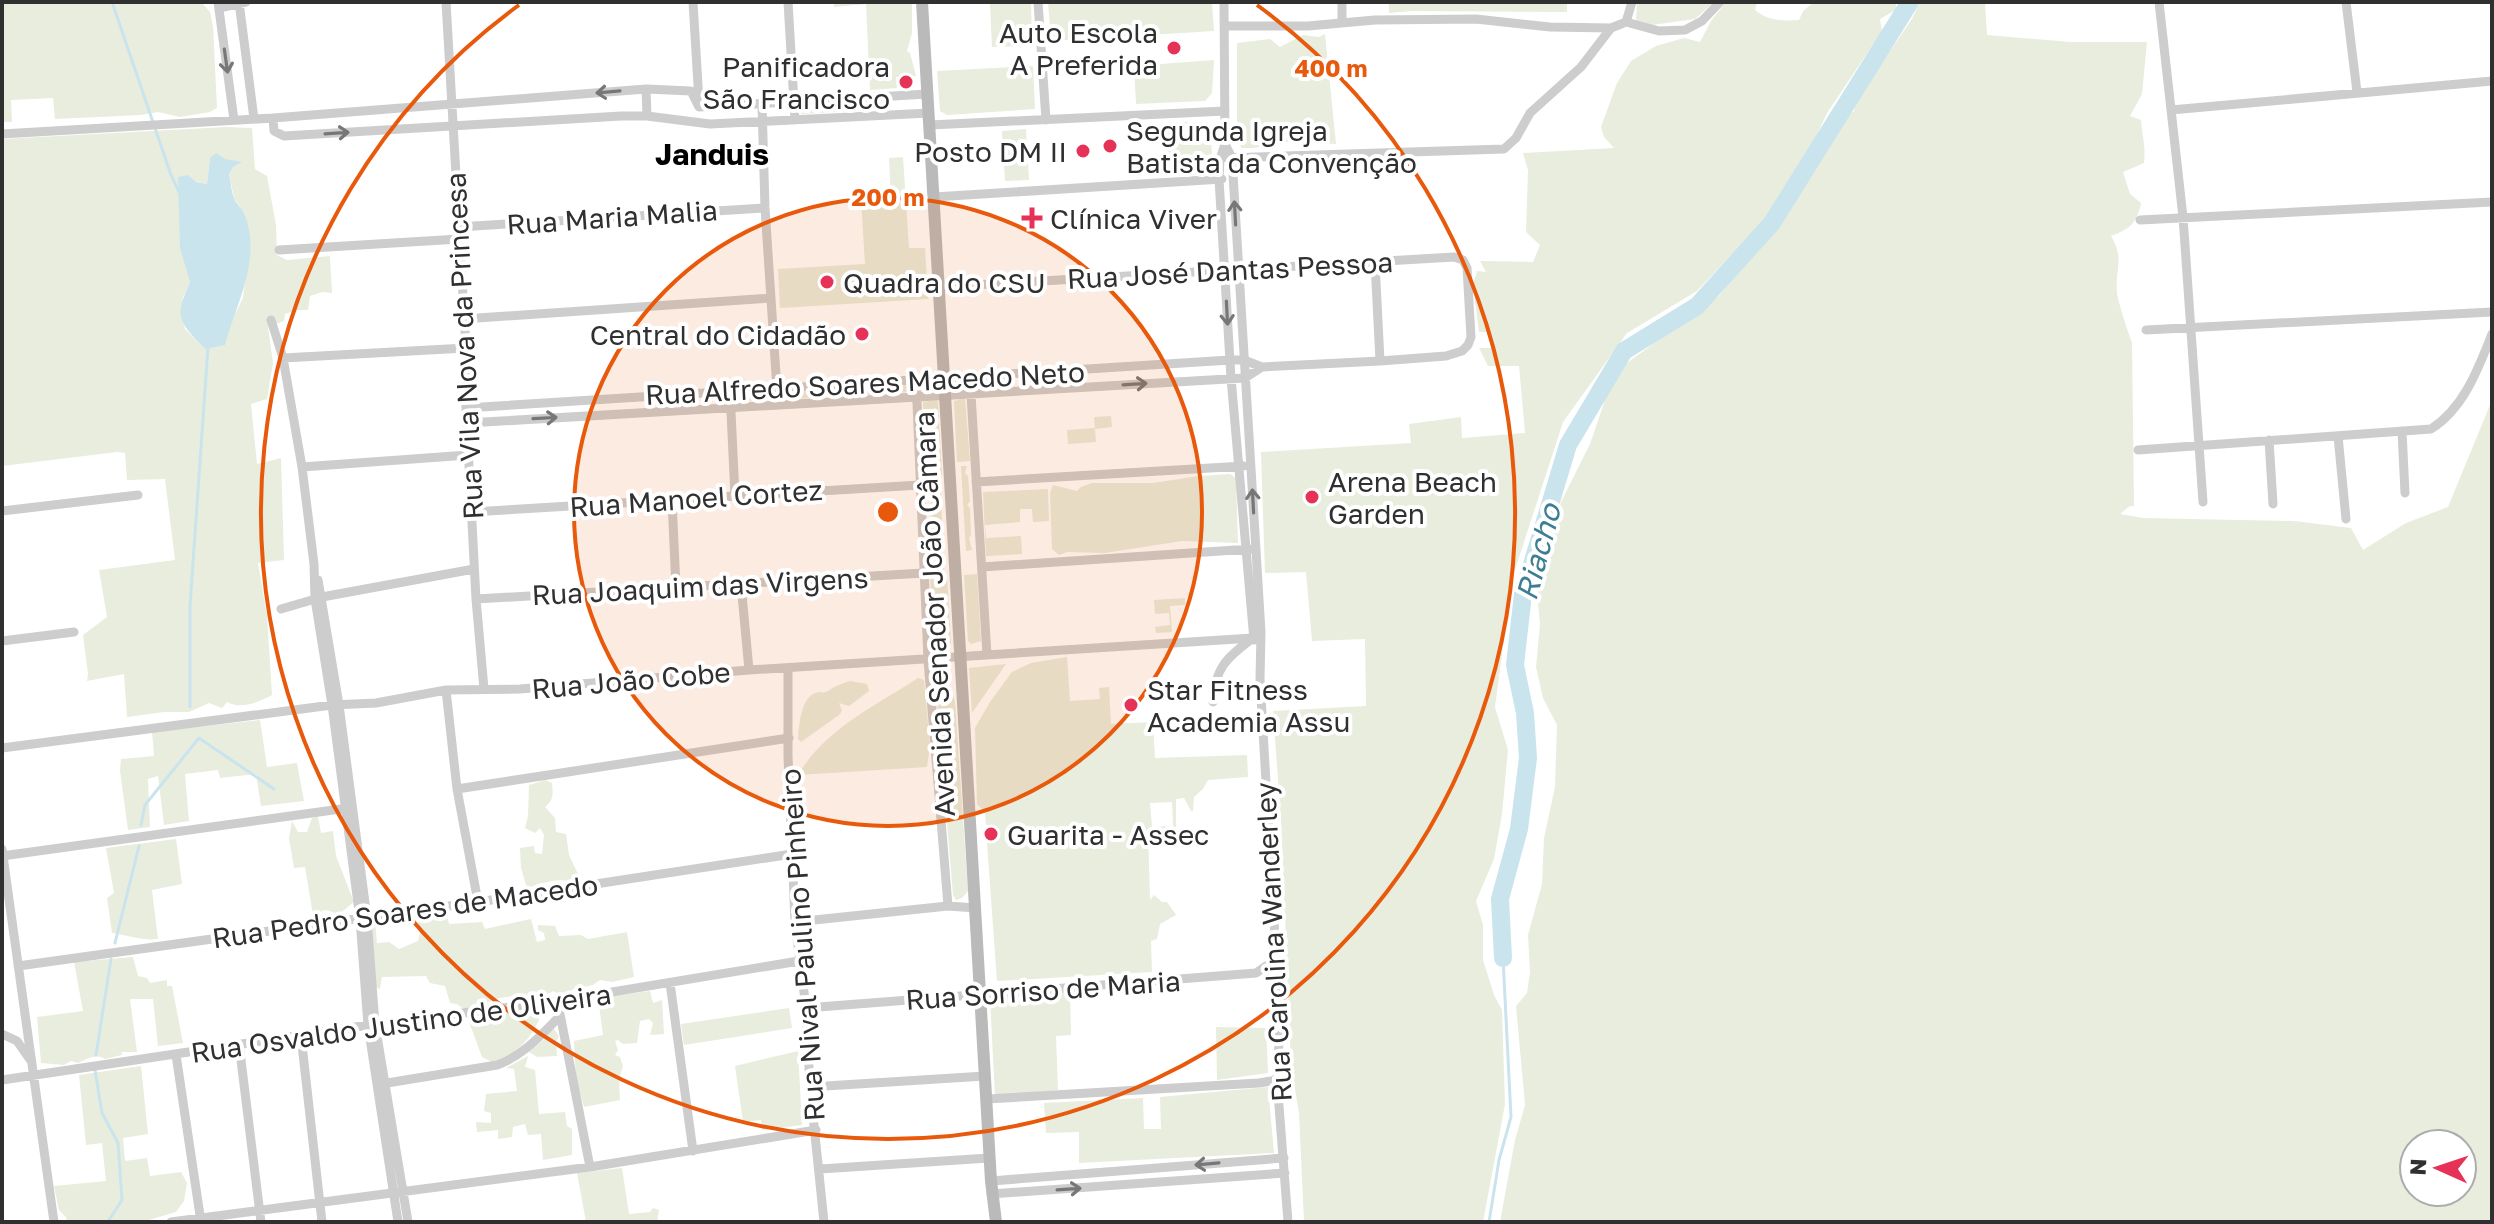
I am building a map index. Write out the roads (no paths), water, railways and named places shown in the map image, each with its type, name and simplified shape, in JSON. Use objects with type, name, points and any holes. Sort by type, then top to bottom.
[{"type":"main road","name":"Avenida Senador João Câmara","points":[[922,2],[989,1158],[996,1222]]},
{"type":"street","points":[[239,2],[254,119]]},
{"type":"street","points":[[234,120],[219,5],[246,2]]},
{"type":"street","name":"Rua Vila Nova da Princesa","points":[[446,2],[454,102],[474,569],[484,689]]},
{"type":"street","points":[[693,2],[699,107]]},
{"type":"street","points":[[788,2],[795,120]]},
{"type":"street","points":[[1038,2],[1046,120]]},
{"type":"street","points":[[1224,2],[1225,144],[1232,158]]},
{"type":"street","points":[[1342,2],[1342,22]]},
{"type":"street","points":[[1626,22],[1632,2]]},
{"type":"street","points":[[1225,26],[1476,19],[1550,27],[1611,28],[1626,22],[1659,31],[1685,30],[1702,21],[1720,2]]},
{"type":"street","points":[[2159,2],[2183,217],[2203,502]]},
{"type":"street","points":[[2346,2],[2357,92]]},
{"type":"street","points":[[1220,159],[1504,149],[1516,138],[1530,113],[1581,67],[1611,28]]},
{"type":"street","points":[[2171,110],[2492,81]]},
{"type":"street","points":[[646,89],[647,116]]},
{"type":"street","points":[[2,134],[273,118],[646,89],[691,91],[699,107]]},
{"type":"street","points":[[699,107],[928,94]]},
{"type":"street","points":[[891,97],[893,115]]},
{"type":"street","points":[[762,104],[765,208],[778,405]]},
{"type":"street","points":[[273,118],[274,131],[284,136],[647,116],[710,124],[893,115],[929,119],[1046,120],[1225,111]]},
{"type":"street","name":"Rua Carolina Wanderley","points":[[1225,144],[1219,179],[1231,378],[1251,549]]},
{"type":"street","name":"Rua Carolina Wanderley","points":[[1232,158],[1251,466],[1251,549],[1261,663],[1280,1024],[1277,1080],[1288,1222]]},
{"type":"street","points":[[934,197],[1233,178]]},
{"type":"street","points":[[2140,220],[2492,202]]},
{"type":"street","name":"Rua Maria Malia","points":[[459,227],[765,208]]},
{"type":"street","points":[[279,250],[459,239]]},
{"type":"street","name":"Rua José Dantas Pessoa","points":[[939,287],[1454,257],[1463,260],[1467,268]]},
{"type":"street","points":[[1375,262],[1380,361]]},
{"type":"street","name":"Rua Alfredo Soares Macedo Neto","points":[[466,408],[1230,360],[1244,360],[1262,367],[1446,356],[1462,351],[1471,337],[1467,268]]},
{"type":"street","points":[[463,319],[771,298]]},
{"type":"street","points":[[2146,330],[2492,312]]},
{"type":"street","points":[[271,320],[283,358],[302,467],[363,918],[372,1024],[398,1193],[398,1222]]},
{"type":"street","points":[[2138,450],[2431,429],[2453,412],[2492,334]]},
{"type":"street","points":[[283,358],[466,348]]},
{"type":"street","name":"Rua Alfredo Soares Macedo Neto","points":[[467,423],[1245,378],[1262,367]]},
{"type":"street","points":[[985,376],[986,394]]},
{"type":"street","name":"Avenida Senador João Câmara","points":[[916,380],[928,660],[948,906]]},
{"type":"street","points":[[825,385],[826,403]]},
{"type":"street","points":[[730,391],[735,496]]},
{"type":"street","name":"Avenida Senador João Câmara","points":[[971,395],[987,655]]},
{"type":"street","points":[[626,397],[626,414]]},
{"type":"street","points":[[2402,431],[2405,493]]},
{"type":"street","points":[[2338,436],[2346,519]]},
{"type":"street","points":[[2269,440],[2273,504]]},
{"type":"street","points":[[302,467],[468,455]]},
{"type":"street","points":[[976,482],[1251,466]]},
{"type":"street","name":"Rua Manoel Cortez","points":[[471,512],[920,485]]},
{"type":"street","points":[[2,511],[138,495]]},
{"type":"street","points":[[672,500],[676,588]]},
{"type":"street","points":[[982,567],[1251,549]]},
{"type":"street","points":[[281,609],[318,598],[474,569]]},
{"type":"street","name":"Rua Joaquim das Virgens","points":[[476,599],[924,573]]},
{"type":"street","points":[[741,584],[749,670]]},
{"type":"street","points":[[2,641],[74,632]]},
{"type":"street","points":[[1213,702],[1214,679],[1235,651],[1257,635]]},
{"type":"street","name":"Rua João Cobe","points":[[2,748],[335,705],[376,703],[446,690],[520,689],[1257,635]]},
{"type":"street","name":"Rua Nival Paulino Pinheiro","points":[[788,668],[795,922],[806,1008],[810,1087],[824,1222]]},
{"type":"street","points":[[446,690],[457,789],[478,902]]},
{"type":"street","points":[[457,789],[789,738]]},
{"type":"street","points":[[2,856],[348,808]]},
{"type":"street","points":[[2,849],[54,1222]]},
{"type":"street","name":"Rua Pedro Soares de Macedo","points":[[18,966],[478,902],[792,854]]},
{"type":"street","points":[[795,922],[948,906],[976,908]]},
{"type":"street","name":"Rua Sorriso de Maria","points":[[806,1008],[1256,973],[1275,960]]},
{"type":"street","name":"Rua Osvaldo Justino de Oliveira","points":[[2,1080],[33,1069],[176,1055],[372,1024],[558,1001],[799,961]]},
{"type":"street","points":[[670,983],[693,1151]]},
{"type":"street","points":[[558,1001],[590,1167]]},
{"type":"street","points":[[381,1084],[511,1060],[524,1052],[560,1016]]},
{"type":"street","points":[[2,1034],[17,1041],[33,1069]]},
{"type":"street","points":[[301,1036],[322,1222]]},
{"type":"street","points":[[239,1044],[261,1222]]},
{"type":"street","points":[[176,1055],[200,1220]]},
{"type":"street","points":[[810,1087],[985,1076]]},
{"type":"street","points":[[987,1099],[1277,1080]]},
{"type":"street","points":[[171,1222],[590,1167],[816,1130]]},
{"type":"street","points":[[820,1169],[989,1158]]},
{"type":"street","points":[[991,1188],[1284,1158]]},
{"type":"street","points":[[991,1188],[1285,1173]]},
{"type":"street","points":[[398,1193],[408,1222]]},
{"type":"water","points":[[216,153],[225,159],[242,162],[233,167],[229,174],[233,195],[244,213],[251,247],[246,280],[225,345],[205,349],[182,319],[182,304],[190,282],[180,248],[178,177],[188,175],[196,182],[207,184],[210,158]]},
{"type":"waterway","points":[[112,2],[179,192]]},
{"type":"waterway","name":"Riacho","points":[[1503,958],[1500,899],[1519,829],[1528,758],[1525,713],[1515,665],[1523,594],[1568,445],[1624,351],[1697,306],[1772,223],[1910,2]]},
{"type":"waterway","points":[[190,707],[190,606],[208,347]]},
{"type":"waterway","points":[[141,825],[145,805],[199,738],[274,789]]},
{"type":"waterway","points":[[115,943],[139,846]]},
{"type":"waterway","name":"Riacho","points":[[1489,1222],[1499,1160],[1511,1117],[1503,958]]},
{"type":"waterway","points":[[96,1055],[111,959]]},
{"type":"waterway","points":[[95,1070],[102,1113],[118,1143],[122,1200],[109,1220]]},
{"type":"place","name":"Auto Escola A Preferida","points":[[1174,48]]},
{"type":"place","name":"Panificadora São Francisco","points":[[906,82]]},
{"type":"place","name":"Segunda Igreja Batista da Convenção","points":[[1110,146]]},
{"type":"place","name":"Posto DM II","points":[[1083,151]]},
{"type":"place","name":"Clínica Viver","points":[[1032,218]]},
{"type":"place","name":"Quadra do CSU","points":[[827,282]]},
{"type":"place","name":"Central do Cidadão","points":[[862,334]]},
{"type":"place","name":"Arena Beach Garden","points":[[1312,497]]},
{"type":"place","name":"Star Fitness Academia Assu","points":[[1131,705]]},
{"type":"place","name":"Guarita - Assec","points":[[991,834]]},
{"type":"district","name":"Janduis","points":[[712,154]]}]
